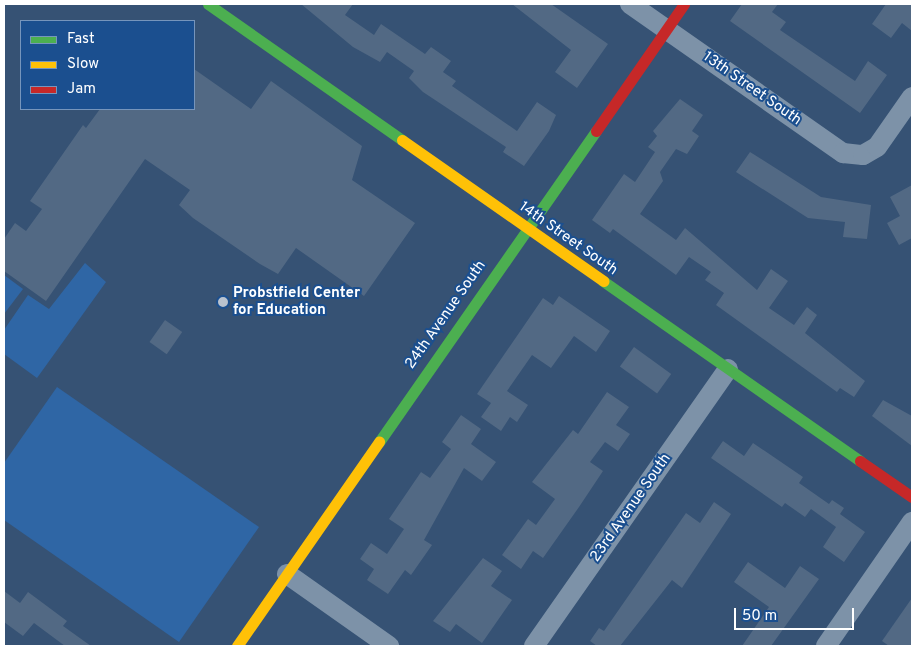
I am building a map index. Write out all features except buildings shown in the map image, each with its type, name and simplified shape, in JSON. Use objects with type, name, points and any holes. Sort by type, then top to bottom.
[{"type":"street","name":"14th Street South","points":[[208,4],[525,228],[912,497]]},
{"type":"street","name":"13th Street South","points":[[630,4],[843,153],[863,155],[877,147],[912,97]]},
{"type":"street","name":"24th Avenue South","points":[[237,646],[525,228],[684,4]]},
{"type":"street","name":"23rd Avenue South","points":[[534,646],[728,369]]},
{"type":"street","points":[[826,646],[912,522]]},
{"type":"street","points":[[287,574],[389,646]]},
{"type":"shaded area","points":[[85,263],[106,282],[37,378],[4,354],[4,330],[28,295],[49,309]]},
{"type":"shaded area","points":[[4,275],[23,289],[4,314]]},
{"type":"shaded area","points":[[57,387],[259,527],[179,642],[4,520],[4,463]]},
{"type":"traffic: fast","points":[[208,4],[402,140]]},
{"type":"traffic: fast","points":[[379,442],[596,131]]},
{"type":"traffic: fast","points":[[603,281],[860,461]]},
{"type":"traffic: slow","points":[[402,140],[603,281]]},
{"type":"traffic: slow","points":[[237,646],[379,442]]},
{"type":"traffic: jam","points":[[596,131],[684,4]]},
{"type":"traffic: jam","points":[[860,461],[912,497]]},
{"type":"place","name":"Probstfield Center for Education","points":[[223,302]]}]
